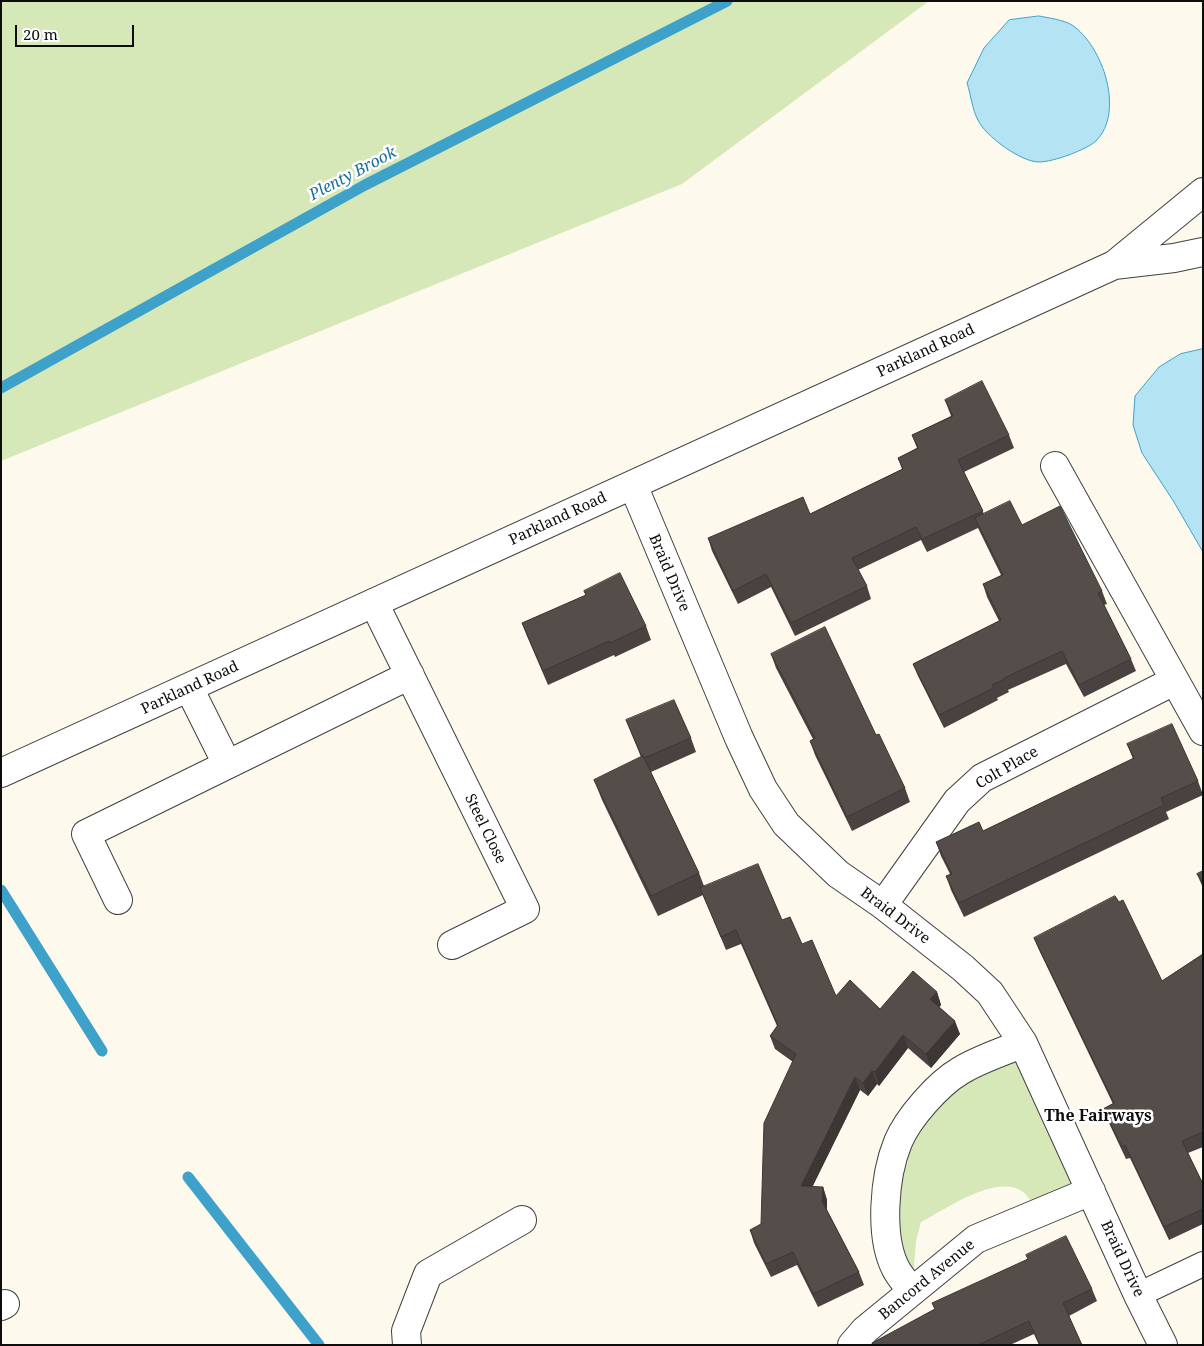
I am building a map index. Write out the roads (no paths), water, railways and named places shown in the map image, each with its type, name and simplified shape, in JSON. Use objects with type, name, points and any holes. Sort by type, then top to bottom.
[{"type":"street","name":"Parkland Road","points":[[6,771],[1114,265],[1203,192]]},
{"type":"street","name":"Parkland Road","points":[[1114,265],[1174,258],[1203,252]]},
{"type":"street","points":[[1055,466],[1203,731]]},
{"type":"street","name":"Braid Drive","points":[[633,485],[739,738],[763,789],[792,831],[838,874],[883,905],[963,968],[990,993],[1023,1043],[1138,1295],[1163,1345]]},
{"type":"street","name":"Steel Close","points":[[374,603],[525,909],[452,945]]},
{"type":"street","points":[[118,900],[86,834],[410,675]]},
{"type":"street","name":"Colt Place","points":[[883,905],[957,801],[982,778],[1174,681]]},
{"type":"street","points":[[190,688],[227,764]]},
{"type":"street","points":[[912,1291],[896,1269],[885,1227],[891,1163],[899,1140],[923,1105],[960,1070],[1023,1043]]},
{"type":"street","name":"Bancord Avenue","points":[[852,1345],[865,1330],[976,1239],[1091,1191]]},
{"type":"street","points":[[407,1345],[406,1331],[428,1274],[522,1220]]},
{"type":"lane","points":[[1138,1295],[1203,1264]]},
{"type":"water","points":[[1039,16],[1069,23],[1083,35],[1093,48],[1101,63],[1106,80],[1109,114],[1105,129],[1096,141],[1069,155],[1039,162],[1031,161],[1014,153],[988,133],[976,116],[967,83],[984,48],[1009,20]]},
{"type":"water","points":[[1203,349],[1203,552],[1174,502],[1142,453],[1133,425],[1135,396],[1159,367],[1180,354]]},
{"type":"waterway","name":"Plenty Brook","points":[[1,388],[365,185],[727,1]]},
{"type":"waterway","points":[[1,890],[102,1051]]},
{"type":"waterway","points":[[188,1177],[319,1345]]},
{"type":"district","name":"The Fairways","points":[[1098,1116]]}]
